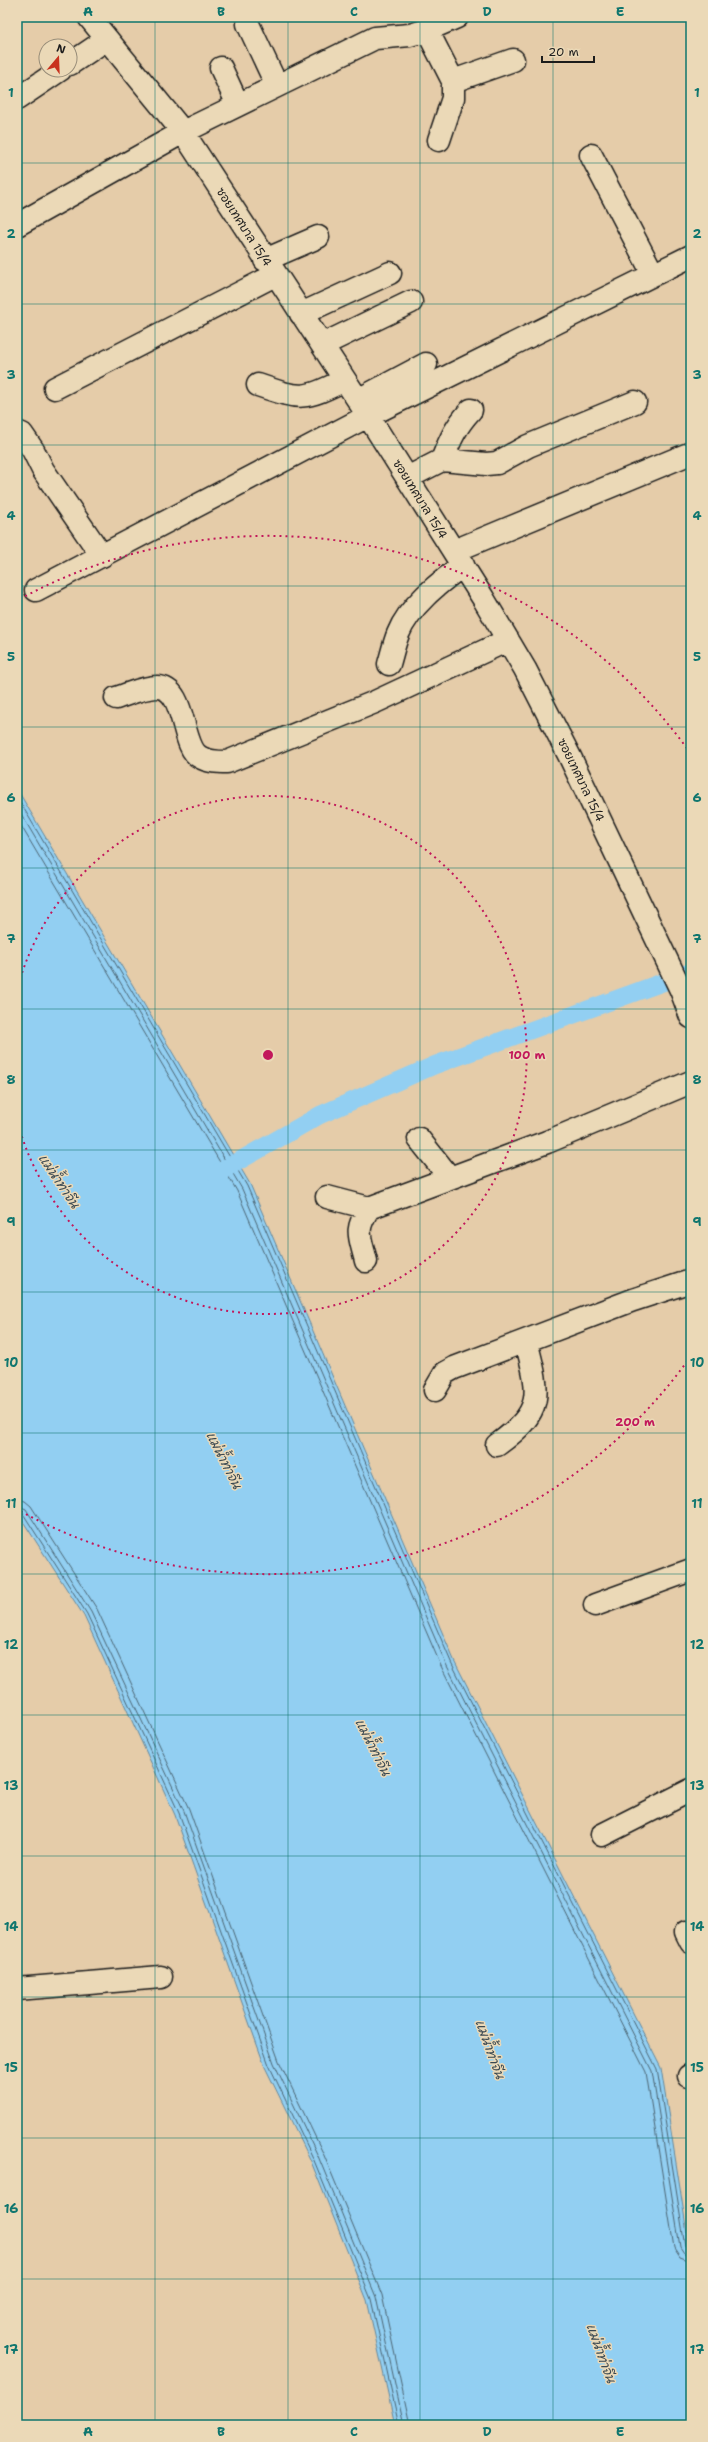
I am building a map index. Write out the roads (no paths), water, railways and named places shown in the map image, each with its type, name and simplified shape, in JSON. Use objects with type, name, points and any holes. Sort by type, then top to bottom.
[{"type":"street","name":"ซอยเทศบาล 15/4","points":[[89,17],[183,132],[270,268],[363,408],[508,640],[570,757],[664,953],[681,990],[691,1017]]},
{"type":"street","points":[[17,225],[183,132],[375,38],[410,35],[427,30],[457,17]]},
{"type":"street","points":[[248,24],[277,86]]},
{"type":"street","points":[[427,30],[453,81],[453,98],[439,140]]},
{"type":"street","points":[[78,59],[107,39]]},
{"type":"street","points":[[453,81],[513,60]]},
{"type":"street","points":[[221,68],[238,105]]},
{"type":"street","points":[[17,99],[48,78]]},
{"type":"street","points":[[591,155],[653,274]]},
{"type":"street","points":[[55,388],[270,268],[318,237]]},
{"type":"street","points":[[36,590],[102,556],[363,408],[691,256]]},
{"type":"street","points":[[301,314],[390,273]]},
{"type":"street","points":[[322,345],[411,302]]},
{"type":"street","points":[[363,408],[426,364]]},
{"type":"street","points":[[258,385],[288,395],[305,397],[345,380]]},
{"type":"street","points":[[407,478],[442,460],[486,464],[497,462],[528,446],[635,402]]},
{"type":"street","points":[[442,460],[455,429],[472,410]]},
{"type":"street","points":[[17,432],[22,434],[33,450],[42,470],[102,556]]},
{"type":"street","points":[[389,664],[398,633],[412,612],[458,558],[691,453]]},
{"type":"street","points":[[116,698],[147,688],[159,686],[172,694],[180,708],[192,748],[198,757],[212,761],[227,762],[375,702],[508,640]]},
{"type":"street","points":[[366,1261],[359,1232],[360,1222],[370,1208],[547,1142],[691,1082]]},
{"type":"street","points":[[419,1139],[450,1178]]},
{"type":"street","points":[[327,1197],[370,1208]]},
{"type":"street","points":[[435,1390],[445,1373],[454,1368],[633,1300],[691,1281]]},
{"type":"street","points":[[497,1445],[524,1422],[537,1396],[537,1382],[526,1341]]},
{"type":"street","points":[[595,1605],[691,1570]]},
{"type":"street","points":[[602,1835],[691,1790]]},
{"type":"street","points":[[17,1989],[160,1977]]},
{"type":"water","name":"แม่น้ำท่าจีน","points":[[17,789],[250,1184],[454,1660],[661,2068],[691,2258],[691,2425],[395,2425],[367,2300],[310,2159],[265,2067],[175,1815],[84,1616],[17,1512]]},
{"type":"waterway","points":[[216,1174],[320,1115],[435,1065],[691,972]]}]
